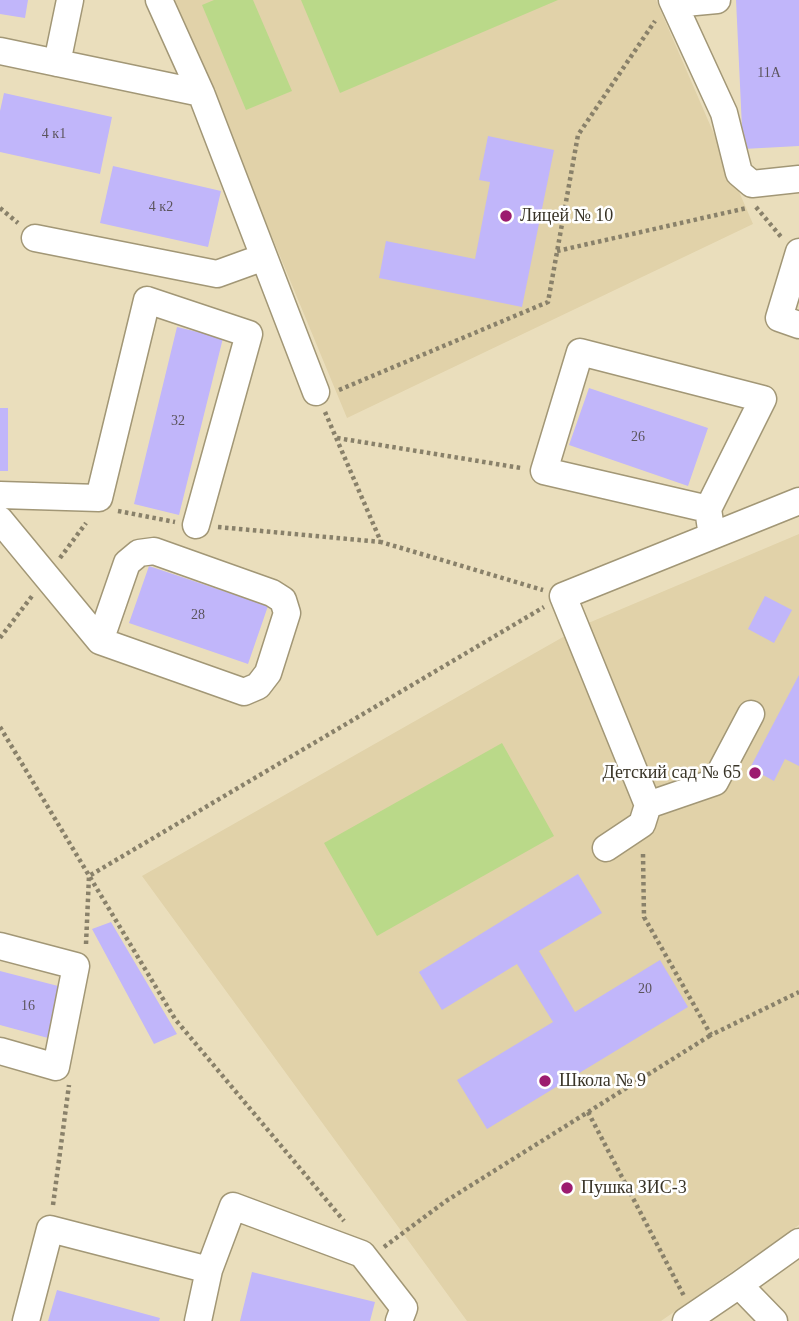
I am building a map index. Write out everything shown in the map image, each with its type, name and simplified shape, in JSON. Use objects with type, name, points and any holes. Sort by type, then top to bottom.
[{"type":"lane","points":[[57,63],[69,0]]},
{"type":"lane","points":[[159,0],[201,93],[317,396]]},
{"type":"lane","points":[[716,0],[673,2],[724,113],[739,173],[752,184],[799,179]]},
{"type":"lane","points":[[0,51],[201,93]]},
{"type":"lane","points":[[35,238],[217,274],[264,257]]},
{"type":"lane","points":[[798,255],[779,318],[799,325]]},
{"type":"lane","points":[[0,495],[99,498],[147,300],[249,334],[196,526]]},
{"type":"lane","points":[[708,509],[544,471],[580,352],[763,399],[708,509],[712,536]]},
{"type":"lane","points":[[645,814],[563,596],[799,501]]},
{"type":"lane","points":[[0,520],[100,641],[244,692],[258,686],[268,673],[287,613],[283,600],[272,593],[155,551],[138,553],[127,563],[100,641]]},
{"type":"lane","points":[[606,848],[645,814],[715,782],[751,713]]},
{"type":"lane","points":[[0,946],[76,966],[56,1067],[0,1051]]},
{"type":"lane","points":[[198,1321],[209,1270],[233,1206],[362,1254],[404,1308],[399,1321]]},
{"type":"lane","points":[[26,1321],[50,1229],[209,1270]]},
{"type":"lane","points":[[690,1318],[799,1242]]},
{"type":"lane","points":[[739,1285],[774,1321]]},
{"type":"path","points":[[381,542],[317,396],[548,302],[578,135],[661,12],[673,2]]},
{"type":"path","points":[[557,251],[757,207],[798,255]]},
{"type":"path","points":[[336,438],[544,471]]},
{"type":"path","points":[[110,510],[196,526],[381,542],[563,596]]},
{"type":"path","points":[[89,876],[563,596]]},
{"type":"path","points":[[0,727],[175,1019],[346,1223]]},
{"type":"path","points":[[645,814],[643,916],[711,1035]]},
{"type":"path","points":[[383,1248],[446,1201],[711,1035],[799,992]]},
{"type":"path","points":[[588,1112],[690,1318]]},
{"type":"shaded area","name":"Лицей № 10","points":[[174,0],[656,0],[753,224],[347,418]]},
{"type":"shaded area","name":"Школа № 9","points":[[799,534],[799,1225],[661,1321],[467,1321],[142,876],[586,624]]},
{"type":"green space","points":[[214,0],[253,0],[292,91],[246,110],[202,5]]},
{"type":"green space","points":[[301,0],[558,0],[340,93]]},
{"type":"green space","points":[[502,743],[554,836],[377,936],[324,843]]},
{"type":"building","points":[[0,0],[28,0],[25,18],[0,14]]},
{"type":"building","points":[[736,0],[799,0],[799,146],[743,149]]},
{"type":"building","points":[[4,93],[112,117],[100,174],[0,152],[0,111]]},
{"type":"building","points":[[488,136],[554,150],[522,307],[379,278],[386,241],[475,259],[490,182],[479,180]]},
{"type":"building","points":[[113,166],[221,191],[208,247],[100,223]]},
{"type":"building","points":[[177,327],[223,338],[179,515],[134,504]]},
{"type":"building","points":[[589,388],[708,428],[688,486],[569,445]]},
{"type":"building","points":[[0,408],[8,408],[8,471],[0,471]]},
{"type":"building","points":[[149,566],[268,606],[248,664],[129,623]]},
{"type":"building","points":[[765,596],[792,610],[774,643],[748,629]]},
{"type":"building","points":[[799,675],[799,766],[785,759],[774,781],[750,768]]},
{"type":"building","points":[[578,874],[602,913],[539,951],[575,1012],[660,960],[688,1007],[487,1129],[457,1080],[553,1022],[517,964],[442,1010],[419,972]]},
{"type":"building","points":[[111,922],[177,1034],[154,1044],[92,929]]},
{"type":"building","points":[[0,971],[62,987],[48,1038],[0,1025]]},
{"type":"building","points":[[252,1272],[375,1302],[370,1321],[240,1321]]},
{"type":"building","points":[[57,1290],[160,1318],[159,1321],[48,1321]]},
{"type":"place","name":"Лицей № 10","points":[[506,216]]},
{"type":"place","name":"Детский сад № 65","points":[[755,773]]},
{"type":"place","name":"Школа № 9","points":[[545,1081]]},
{"type":"place","name":"Пушка ЗИС-3","points":[[567,1188]]}]
